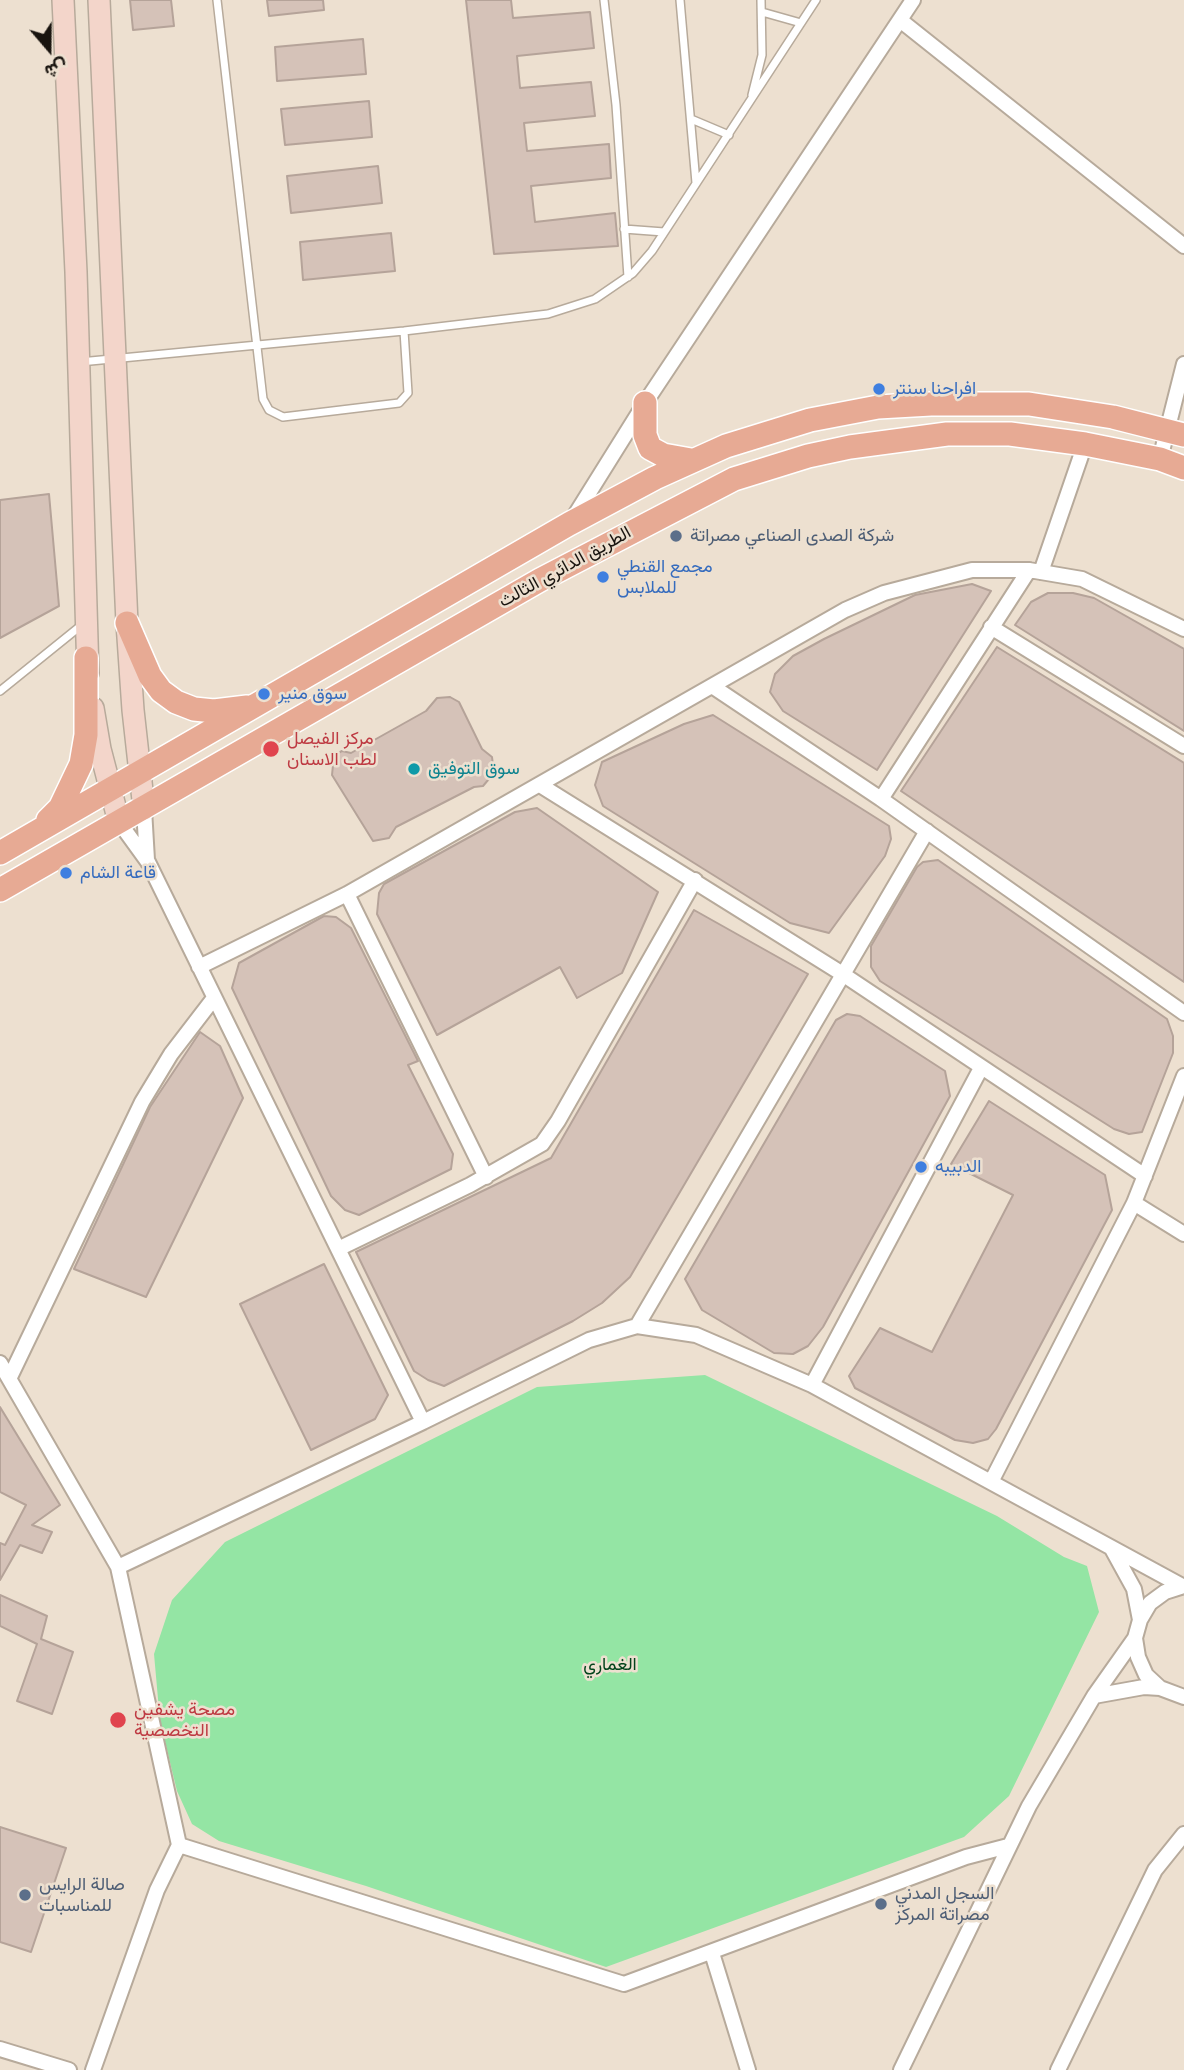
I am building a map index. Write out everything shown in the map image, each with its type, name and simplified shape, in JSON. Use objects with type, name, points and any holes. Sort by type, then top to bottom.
[{"type":"main road","points":[[645,403],[645,435],[650,448],[663,455],[691,460]]},
{"type":"main road","name":"الطريق الدائري الثالث","points":[[0,853],[264,703],[569,524],[691,460],[726,446],[810,420],[878,407],[918,405],[1029,404],[1176,432]]},
{"type":"main road","name":"الطريق الدائري الثالث","points":[[0,890],[540,580],[734,479],[808,456],[891,439],[947,434],[1010,434],[1085,444],[1160,459],[1184,468]]},
{"type":"main road","points":[[127,623],[150,676],[161,691],[176,702],[194,709],[214,711],[264,703]]},
{"type":"main road","points":[[39,831],[60,808],[80,764],[86,735],[86,658]]},
{"type":"street","points":[[63,0],[78,362],[86,658],[100,749],[110,789],[119,822],[148,862],[423,1422]]},
{"type":"street","points":[[99,0],[127,623],[148,862]]},
{"type":"street","points":[[569,524],[645,403],[913,0]]},
{"type":"street","points":[[900,20],[1184,246]]},
{"type":"street","points":[[1160,459],[1176,432],[1184,364]]},
{"type":"street","points":[[881,799],[991,627],[1035,571],[1085,444]]},
{"type":"street","points":[[200,967],[347,894],[845,610],[884,593],[972,570],[1035,571],[1083,579],[1184,629]]},
{"type":"street","points":[[991,627],[1184,746]]},
{"type":"street","points":[[712,686],[881,799],[1184,1013]]},
{"type":"street","points":[[540,785],[841,973],[1145,1176]]},
{"type":"street","points":[[637,1326],[841,973],[927,831]]},
{"type":"street","points":[[338,1249],[486,1177],[542,1144],[558,1121],[695,880]]},
{"type":"street","points":[[347,894],[486,1177]]},
{"type":"street","points":[[10,1377],[142,1102],[171,1054],[214,998]]},
{"type":"street","points":[[812,1384],[981,1068]]},
{"type":"street","points":[[991,1482],[1134,1203],[1184,1076]]},
{"type":"street","points":[[1134,1203],[1184,1234]]},
{"type":"street","points":[[118,1567],[589,1340],[637,1326],[696,1335],[812,1384],[1183,1586]]},
{"type":"street","points":[[0,1363],[118,1567],[179,1844],[157,1890],[93,2070]]},
{"type":"street","points":[[1112,1548],[1134,1589],[1140,1620]]},
{"type":"street","points":[[901,2070],[1008,1846],[1094,1696],[1135,1638],[1140,1620],[1150,1603],[1165,1591],[1183,1586]]},
{"type":"street","points":[[1135,1638],[1142,1666],[1160,1688]]},
{"type":"street","points":[[1094,1696],[1144,1687],[1160,1688],[1184,1697]]},
{"type":"street","points":[[1058,2070],[1155,1870],[1184,1834]]},
{"type":"street","points":[[179,1844],[624,1984],[967,1857],[1008,1846]]},
{"type":"street","points":[[712,1953],[748,2070]]},
{"type":"street","points":[[0,2049],[69,2070]]},
{"type":"lane","points":[[218,0],[263,399],[275,415],[283,417],[394,405],[406,399],[404,331]]},
{"type":"lane","points":[[604,0],[616,106],[628,277]]},
{"type":"lane","points":[[680,0],[696,184]]},
{"type":"lane","points":[[748,105],[762,55],[761,0]]},
{"type":"lane","points":[[78,362],[404,331],[566,310],[595,299],[640,266],[816,0]]},
{"type":"lane","points":[[762,12],[801,23]]},
{"type":"lane","points":[[691,119],[729,135]]},
{"type":"lane","points":[[624,229],[664,232]]},
{"type":"lane","points":[[0,691],[86,621]]},
{"type":"green space","name":"الغماري","points":[[705,1375],[997,1516],[1064,1557],[1087,1566],[1099,1612],[1009,1796],[964,1837],[606,1967],[366,1886],[219,1841],[192,1824],[177,1791],[160,1721],[154,1654],[172,1600],[225,1542],[537,1387]]},
{"type":"building","points":[[130,0],[171,0],[174,26],[133,30]]},
{"type":"building","points":[[267,0],[323,0],[324,10],[269,16]]},
{"type":"building","points":[[466,0],[511,0],[513,18],[590,12],[594,48],[517,56],[520,88],[591,82],[595,116],[524,123],[527,151],[609,144],[611,178],[531,186],[535,222],[615,213],[618,246],[494,254]]},
{"type":"building","points":[[363,39],[366,74],[277,81],[275,47]]},
{"type":"building","points":[[369,101],[372,137],[285,145],[281,109]]},
{"type":"building","points":[[378,166],[382,203],[291,213],[287,176]]},
{"type":"building","points":[[391,233],[395,271],[303,280],[300,242]]},
{"type":"building","points":[[49,494],[59,606],[0,638],[0,500]]},
{"type":"building","points":[[972,584],[991,591],[877,770],[783,711],[770,692],[775,674],[793,656],[824,639],[915,595]]},
{"type":"building","points":[[1048,593],[1073,593],[1094,598],[1184,649],[1184,731],[1015,625],[1031,602]]},
{"type":"building","points":[[997,647],[1184,763],[1184,982],[901,791]]},
{"type":"building","name":"سوق التوفيق","points":[[450,697],[459,702],[482,749],[492,757],[494,773],[483,786],[474,787],[396,827],[389,838],[373,841],[332,775],[334,755],[342,751],[351,753],[426,711],[437,698]]},
{"type":"building","points":[[713,715],[889,826],[891,839],[885,856],[829,933],[790,923],[603,806],[595,785],[602,762],[684,724]]},
{"type":"building","points":[[537,808],[658,892],[622,973],[577,998],[560,967],[437,1035],[377,914],[379,893],[384,884],[515,812]]},
{"type":"building","points":[[938,860],[1167,1019],[1173,1036],[1173,1053],[1142,1132],[1129,1134],[1114,1129],[880,981],[871,967],[871,946],[917,867],[923,862]]},
{"type":"building","points":[[694,910],[808,974],[630,1277],[602,1303],[573,1321],[444,1386],[428,1380],[414,1371],[356,1252],[551,1158]]},
{"type":"building","points":[[324,916],[336,917],[351,928],[418,1061],[408,1065],[453,1154],[451,1169],[359,1215],[345,1210],[331,1196],[232,988],[239,963]]},
{"type":"building","points":[[847,1014],[860,1016],[945,1071],[950,1096],[823,1327],[808,1346],[793,1354],[774,1353],[702,1310],[685,1279],[836,1020]]},
{"type":"building","points":[[200,1032],[220,1046],[243,1098],[146,1297],[74,1269],[150,1107]]},
{"type":"building","points":[[989,1101],[1105,1175],[1112,1210],[996,1429],[988,1439],[973,1443],[955,1440],[855,1388],[849,1376],[880,1328],[932,1352],[1013,1195],[951,1164]]},
{"type":"building","points":[[324,1264],[388,1395],[375,1419],[311,1450],[240,1304]]},
{"type":"building","points":[[0,1407],[60,1505],[32,1525],[52,1532],[42,1553],[20,1545],[0,1580],[0,1543],[5,1545],[26,1505],[0,1492]]},
{"type":"building","points":[[0,1595],[47,1616],[41,1639],[73,1652],[52,1714],[17,1701],[37,1644],[0,1626]]},
{"type":"building","name":"صالة الرايس للمناسبات","points":[[0,1827],[66,1848],[31,1952],[0,1942]]},
{"type":"place","name":"افراحنا سنتر","points":[[879,389]]},
{"type":"place","name":"شركة الصدى الصناعي مصراتة","points":[[676,536]]},
{"type":"place","name":"مجمع القنطي للملابس","points":[[603,577]]},
{"type":"place","name":"سوق منير","points":[[264,694]]},
{"type":"place","name":"مركز الفيصل لطب الاسنان","points":[[271,749]]},
{"type":"place","name":"سوق التوفيق","points":[[414,769]]},
{"type":"place","name":"قاعة الشام","points":[[66,873]]},
{"type":"place","name":"الدبيبه","points":[[921,1167]]},
{"type":"place","name":"مصحة يشفين التخصصية","points":[[118,1720]]},
{"type":"place","name":"صالة الرايس للمناسبات","points":[[25,1895]]},
{"type":"place","name":"السجل المدني مصراتة المركز","points":[[881,1904]]}]
